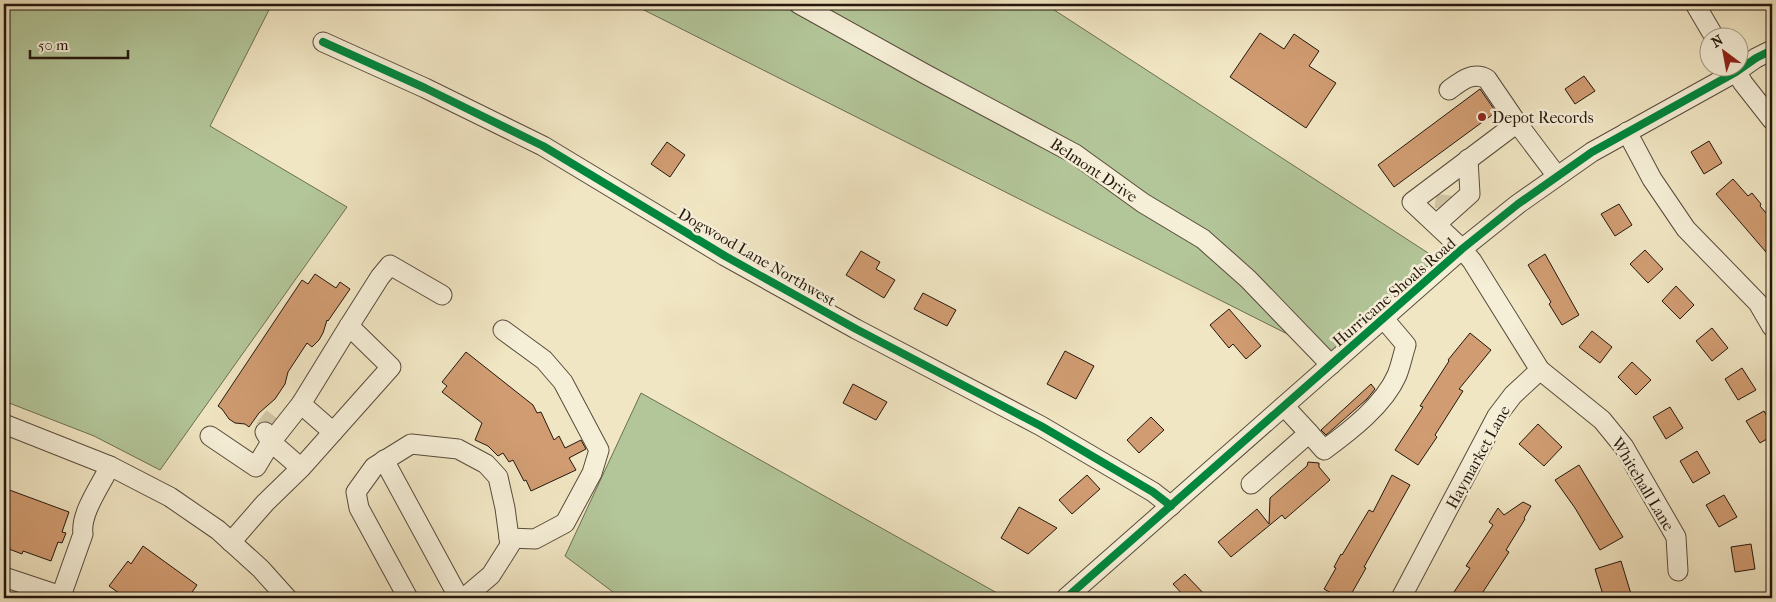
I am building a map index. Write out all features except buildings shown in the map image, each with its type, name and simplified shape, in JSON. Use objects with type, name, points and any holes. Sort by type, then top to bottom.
[{"type":"street","name":"Belmont Drive","points":[[799,4],[1075,154],[1143,203],[1203,239],[1248,280],[1331,365]]},
{"type":"street","points":[[1694,4],[1709,28]]},
{"type":"street","name":"Dogwood Lane Northwest","points":[[323,42],[425,88],[544,146],[725,256],[1041,426],[1152,492],[1172,506]]},
{"type":"street","name":"Hurricane Shoals Road","points":[[1748,63],[1772,50]]},
{"type":"street","points":[[1448,90],[1466,78],[1481,75],[1487,79],[1516,123],[1557,176]]},
{"type":"street","name":"Hurricane Shoals Road","points":[[1066,598],[1462,249],[1538,189],[1592,152],[1721,78]]},
{"type":"street","points":[[1741,78],[1772,120]]},
{"type":"street","points":[[1443,213],[1412,202],[1516,123]]},
{"type":"street","points":[[1627,132],[1652,179],[1686,229],[1758,303],[1772,326]]},
{"type":"street","points":[[1443,213],[1470,194],[1468,159]]},
{"type":"street","points":[[1448,174],[1443,213],[1462,249],[1472,261],[1540,370]]},
{"type":"street","points":[[270,429],[297,408],[380,277],[390,265],[442,295]]},
{"type":"street","points":[[1284,406],[1324,450],[1343,436],[1383,399],[1397,375],[1406,344],[1384,319]]},
{"type":"street","points":[[231,542],[264,503],[301,468],[392,367],[349,326]]},
{"type":"street","points":[[503,330],[544,360],[563,382],[600,450],[592,473],[565,523],[535,539],[508,538]]},
{"type":"street","name":"Whitehall Lane","points":[[1540,370],[1602,420],[1624,447],[1676,537],[1678,571]]},
{"type":"street","name":"Haymarket Lane","points":[[1400,598],[1498,416],[1513,395],[1540,370]]},
{"type":"street","points":[[210,436],[256,468],[270,429],[278,414],[297,408]]},
{"type":"street","points":[[297,408],[333,432]]},
{"type":"street","points":[[4,424],[114,468],[170,497],[218,530],[261,569],[287,598]]},
{"type":"street","points":[[270,429],[301,468]]},
{"type":"street","points":[[1251,484],[1309,433]]},
{"type":"street","points":[[408,598],[358,508],[356,492],[374,467],[411,444],[458,449],[486,464],[498,477],[510,546],[491,575],[464,598]]},
{"type":"street","points":[[384,460],[459,598]]},
{"type":"street","points":[[4,577],[63,597],[83,534],[90,530],[114,468]]},
{"type":"green space","points":[[4,4],[272,4],[210,126],[347,207],[160,470],[94,436],[4,401]]},
{"type":"green space","points":[[632,4],[1045,4],[1442,262],[1331,356]]},
{"type":"green space","points":[[641,393],[1006,598],[621,598],[565,556]]},
{"type":"tunnel","points":[[1444,209],[1446,195]]},
{"type":"tunnel","points":[[264,429],[274,416]]},
{"type":"cycle path","points":[[323,42],[425,88],[543,146],[725,256],[856,329],[1041,426],[1153,492],[1171,506]]},
{"type":"cycle path","points":[[1066,598],[1462,249],[1518,204],[1592,152],[1772,50]]},
{"type":"place","name":"Depot Records","points":[[1482,117]]}]
